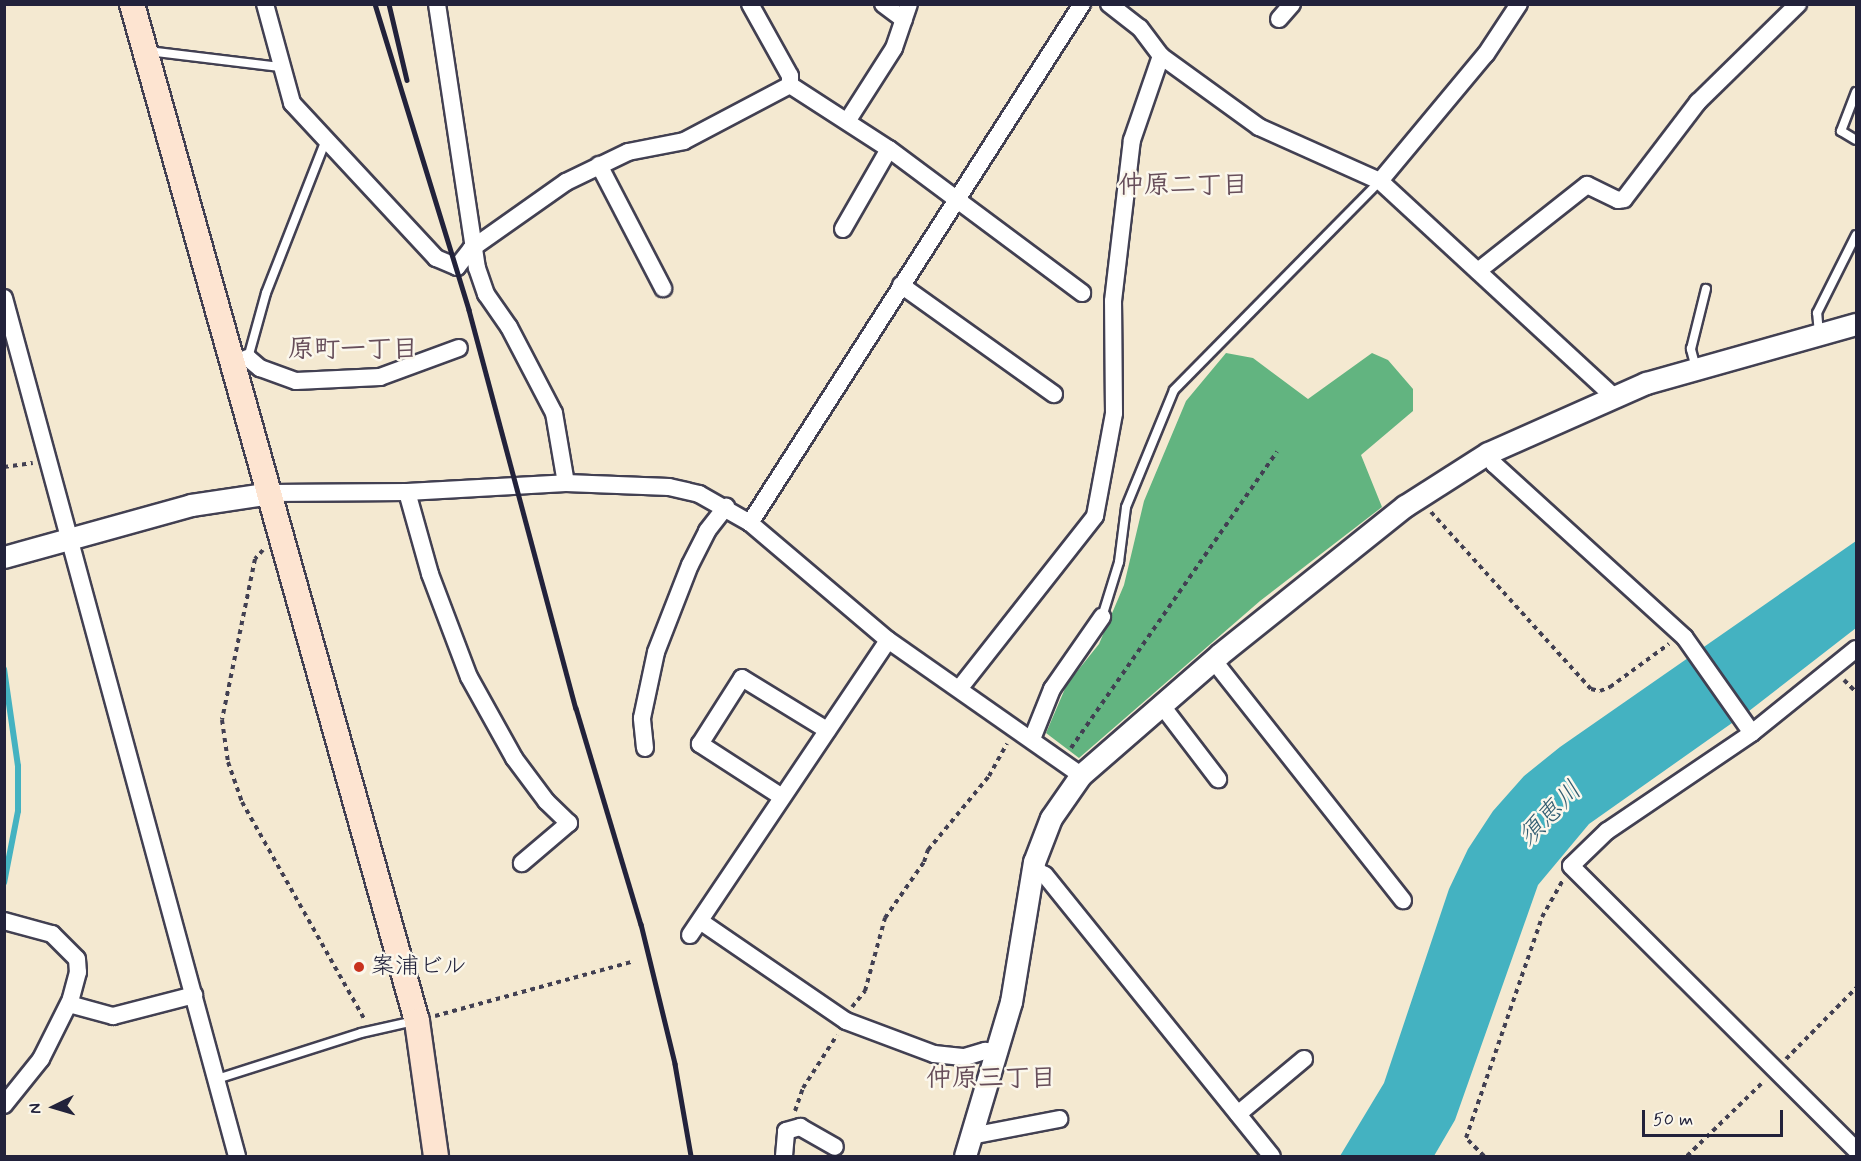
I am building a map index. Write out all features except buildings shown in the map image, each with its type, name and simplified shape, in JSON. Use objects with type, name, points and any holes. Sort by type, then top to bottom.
[{"type":"main road","points":[[132,4],[240,360],[270,493],[417,1021],[436,1156]]},
{"type":"street","points":[[265,4],[280,67],[292,103],[436,258],[457,267],[471,249],[566,182],[628,152],[684,141],[790,85]]},
{"type":"street","points":[[437,4],[471,249],[486,294],[509,327],[554,413],[566,483]]},
{"type":"street","points":[[750,4],[790,76],[790,85]]},
{"type":"street","points":[[848,120],[894,48],[906,12],[884,4]]},
{"type":"street","points":[[750,523],[1082,4]]},
{"type":"street","points":[[1109,4],[1140,28],[1161,56],[1259,127],[1380,181],[1612,396]]},
{"type":"street","points":[[1279,20],[1292,4]]},
{"type":"street","points":[[1380,181],[1486,54],[1519,4]]},
{"type":"street","points":[[1478,271],[1587,185],[1618,200],[1624,199],[1698,102],[1798,4]]},
{"type":"street","points":[[959,689],[1095,516],[1114,413],[1113,301],[1132,140],[1161,56]]},
{"type":"street","points":[[790,85],[848,120],[889,149],[1082,293]]},
{"type":"street","points":[[843,229],[889,149]]},
{"type":"street","points":[[599,165],[663,288]]},
{"type":"street","points":[[901,285],[1054,394]]},
{"type":"street","points":[[5,300],[237,1156]]},
{"type":"street","points":[[964,1156],[1011,1002],[1033,869],[1051,818],[1081,775],[1214,660],[1420,497],[1488,453],[1612,396],[1696,369],[1857,324]]},
{"type":"street","points":[[240,360],[296,381],[318,381],[380,377],[459,348]]},
{"type":"street","points":[[1488,453],[1494,464],[1683,636],[1752,733]]},
{"type":"street","points":[[4,557],[191,504],[270,493],[407,492],[566,483],[669,487],[699,495],[726,507],[750,523],[888,640],[1081,775]]},
{"type":"street","points":[[407,492],[430,574],[469,677],[514,758],[546,801],[570,823],[522,863]]},
{"type":"street","points":[[645,748],[642,718],[656,652],[690,565],[707,531],[726,507]]},
{"type":"street","points":[[1032,739],[1052,689],[1102,617]]},
{"type":"street","points":[[888,640],[695,928],[846,1021],[934,1054],[964,1057],[985,1051],[996,1053]]},
{"type":"street","points":[[1857,649],[1752,733],[1607,831],[1572,866],[1774,1071],[1857,1150]]},
{"type":"street","points":[[1214,660],[1403,900]]},
{"type":"street","points":[[782,797],[700,744],[742,678],[827,730]]},
{"type":"street","points":[[1162,707],[1218,779]]},
{"type":"street","points":[[1033,869],[1045,875],[1272,1156]]},
{"type":"street","points":[[4,921],[52,934],[77,959],[78,972],[69,1004],[41,1059],[4,1105]]},
{"type":"street","points":[[69,1004],[113,1016],[194,995]]},
{"type":"street","points":[[1238,1114],[1304,1059]]},
{"type":"street","points":[[971,1136],[1059,1119]]},
{"type":"street","points":[[784,1156],[786,1131],[800,1127],[835,1147]]},
{"type":"lane","points":[[145,51],[280,67]]},
{"type":"lane","points":[[1857,92],[1841,131],[1857,140]]},
{"type":"lane","points":[[240,360],[326,140]]},
{"type":"lane","points":[[1102,617],[1119,562],[1126,507],[1174,390],[1380,181]]},
{"type":"lane","points":[[1819,335],[1816,313],[1857,235]]},
{"type":"lane","points":[[1696,369],[1691,349],[1706,290]]},
{"type":"lane","points":[[217,1079],[372,1031],[417,1021]]},
{"type":"path","points":[[1062,761],[1277,452]]},
{"type":"path","points":[[4,467],[48,460]]},
{"type":"path","points":[[1420,497],[1591,689],[1610,687],[1683,636]]},
{"type":"path","points":[[282,537],[269,543],[255,560],[222,720],[228,762],[242,802],[372,1031]]},
{"type":"path","points":[[786,1131],[801,1101],[803,1088],[865,991],[885,918],[924,862],[928,850],[994,769],[1015,727]]},
{"type":"path","points":[[1484,1156],[1466,1138],[1542,917],[1572,866]]},
{"type":"path","points":[[417,1021],[631,962]]},
{"type":"path","points":[[1687,1156],[1857,988]]},
{"type":"green space","points":[[1226,353],[1253,358],[1308,399],[1372,353],[1388,360],[1413,389],[1413,411],[1361,455],[1382,507],[1260,601],[1079,758],[1046,733],[1067,684],[1099,644],[1124,585],[1144,501],[1186,401]]},
{"type":"water","name":"須恵川","points":[[1856,541],[1856,628],[1749,711],[1589,824],[1538,885],[1455,1120],[1434,1156],[1340,1156],[1384,1083],[1449,889],[1468,849],[1493,811],[1524,776],[1560,747]]},
{"type":"waterway","points":[[4,669],[18,766],[18,811],[4,883]]},
{"type":"railway","points":[[375,4],[469,310],[576,708],[641,924],[675,1064],[691,1156]]},
{"type":"railway","points":[[389,4],[407,80]]},
{"type":"place","name":"案浦ビル","points":[[359,967]]},
{"type":"district","name":"仲原二丁目","points":[[1183,187]]},
{"type":"district","name":"原町一丁目","points":[[353,351]]},
{"type":"district","name":"仲原三丁目","points":[[991,1080]]}]
